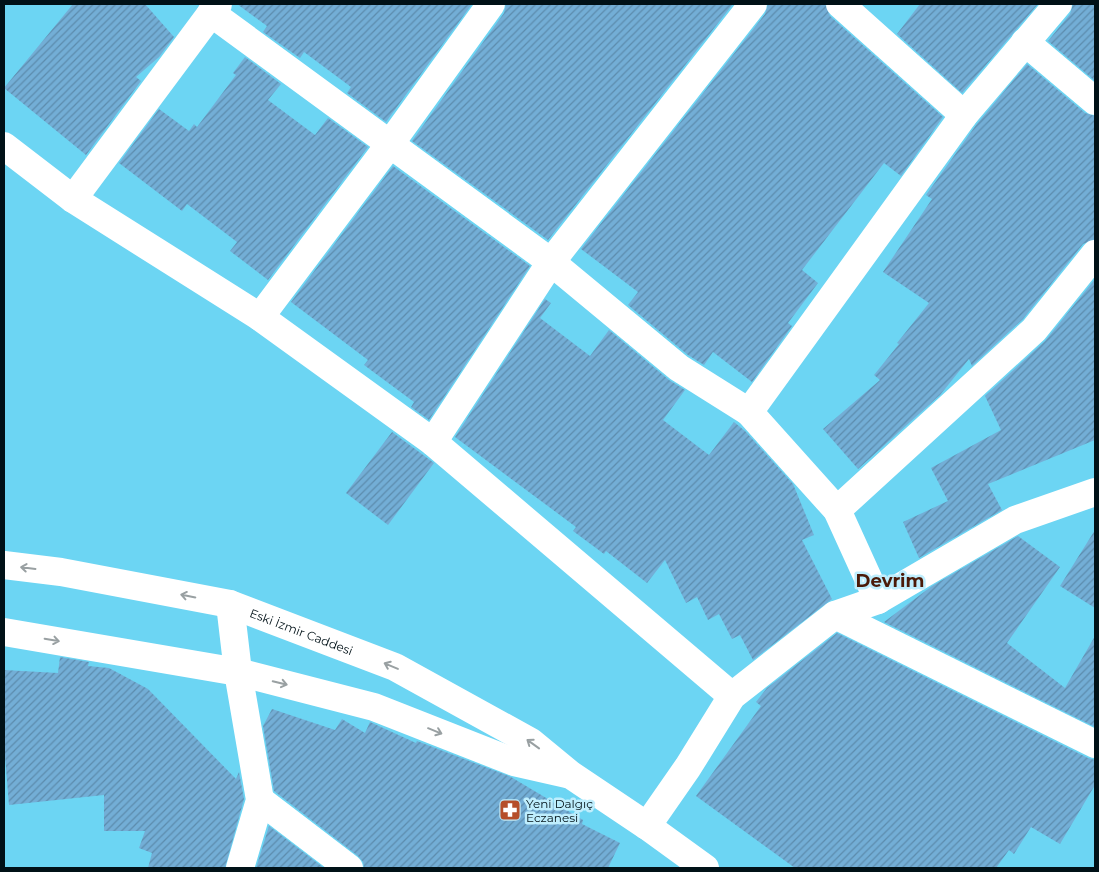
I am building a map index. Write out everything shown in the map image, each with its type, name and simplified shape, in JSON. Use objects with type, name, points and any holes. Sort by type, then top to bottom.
[{"type":"street","points":[[260,317],[390,144],[491,4]]},
{"type":"street","points":[[433,442],[551,262],[753,4]]},
{"type":"street","points":[[840,4],[964,115]]},
{"type":"street","points":[[749,412],[964,115],[1058,4]]},
{"type":"street","points":[[73,199],[214,9],[390,144],[551,262],[679,368],[749,412],[837,510],[878,600]]},
{"type":"street","points":[[1025,42],[1095,102]]},
{"type":"street","points":[[4,146],[73,199],[260,317],[433,442],[732,696]]},
{"type":"street","points":[[837,510],[1034,330],[1095,254]]},
{"type":"street","points":[[647,826],[688,767],[732,696],[835,615],[878,600],[1015,520],[1095,492]]},
{"type":"street","name":"Eski İzmir Caddesi","points":[[4,565],[61,572],[230,604],[395,667],[531,742],[571,775],[705,868]]},
{"type":"street","points":[[230,604],[238,672],[260,800],[240,868]]},
{"type":"street","points":[[835,615],[1095,744]]},
{"type":"street","name":"Eski İzmir Caddesi","points":[[4,632],[238,672],[374,707],[514,762],[571,775]]},
{"type":"street","points":[[260,800],[349,868]]},
{"type":"building","points":[[73,4],[145,4],[174,37],[159,57],[136,77],[141,81],[86,155],[4,88]]},
{"type":"building","points":[[237,4],[472,4],[386,122],[347,93],[351,87],[304,52],[300,58],[263,32],[267,26]]},
{"type":"building","points":[[506,4],[733,4],[548,240],[412,141],[504,13]]},
{"type":"building","points":[[768,4],[825,4],[830,16],[943,117],[901,176],[884,163],[802,270],[818,283],[788,323],[792,326],[752,382],[713,352],[704,365],[688,355],[628,305],[638,292],[581,249],[765,14]]},
{"type":"building","points":[[920,4],[1038,4],[962,93],[897,34]]},
{"type":"building","points":[[1073,4],[1095,4],[1095,81],[1048,41],[1070,14]]},
{"type":"building","points":[[245,57],[281,84],[268,100],[315,135],[328,118],[368,147],[268,280],[230,251],[237,242],[187,204],[182,211],[119,163],[159,109],[189,131],[194,124],[197,127],[236,75],[233,73]]},
{"type":"building","points":[[1027,64],[1085,113],[1095,116],[1095,239],[1083,244],[1023,319],[972,366],[969,359],[940,395],[858,469],[823,429],[880,380],[874,375],[929,303],[883,272],[932,199],[926,195],[976,125]]},
{"type":"building","points":[[393,166],[530,266],[429,420],[411,407],[414,402],[364,365],[368,360],[291,302]]},
{"type":"building","points":[[1095,279],[1095,440],[988,484],[1002,510],[919,558],[903,522],[948,501],[931,468],[1001,430],[985,396],[1045,341]]},
{"type":"building","points":[[545,299],[551,303],[540,318],[590,356],[609,330],[669,380],[685,390],[663,420],[709,455],[734,422],[745,431],[793,484],[814,535],[802,540],[832,599],[753,660],[740,635],[732,639],[719,614],[708,620],[697,597],[686,603],[665,560],[647,583],[606,551],[604,554],[573,531],[576,527],[455,437]]},
{"type":"building","points":[[392,432],[434,463],[388,525],[346,493]]},
{"type":"building","points":[[1095,530],[1095,608],[1060,586]]},
{"type":"building","points":[[1018,536],[1060,567],[1007,643],[1065,688],[1095,636],[1095,727],[884,622],[932,586]]},
{"type":"building","points":[[837,633],[1095,760],[1095,785],[1060,844],[1031,827],[1014,854],[1009,850],[996,868],[795,868],[696,796],[761,706],[756,702],[767,688]]},
{"type":"building","points":[[60,657],[89,662],[88,666],[109,668],[148,689],[236,779],[239,772],[244,799],[225,868],[148,868],[152,853],[139,848],[145,831],[104,831],[104,795],[9,805],[4,744],[4,670],[58,673]]},
{"type":"building","points":[[272,709],[335,730],[342,719],[365,733],[370,722],[416,743],[417,741],[511,777],[583,820],[582,824],[620,843],[608,868],[364,868],[363,862],[358,856],[274,791],[263,726]]},
{"type":"building","points":[[269,826],[324,868],[256,868]]},
{"type":"place","name":"Yeni Dalgıç Eczanesi","points":[[510,810]]},
{"type":"district","name":"Devrim","points":[[890,581]]}]
